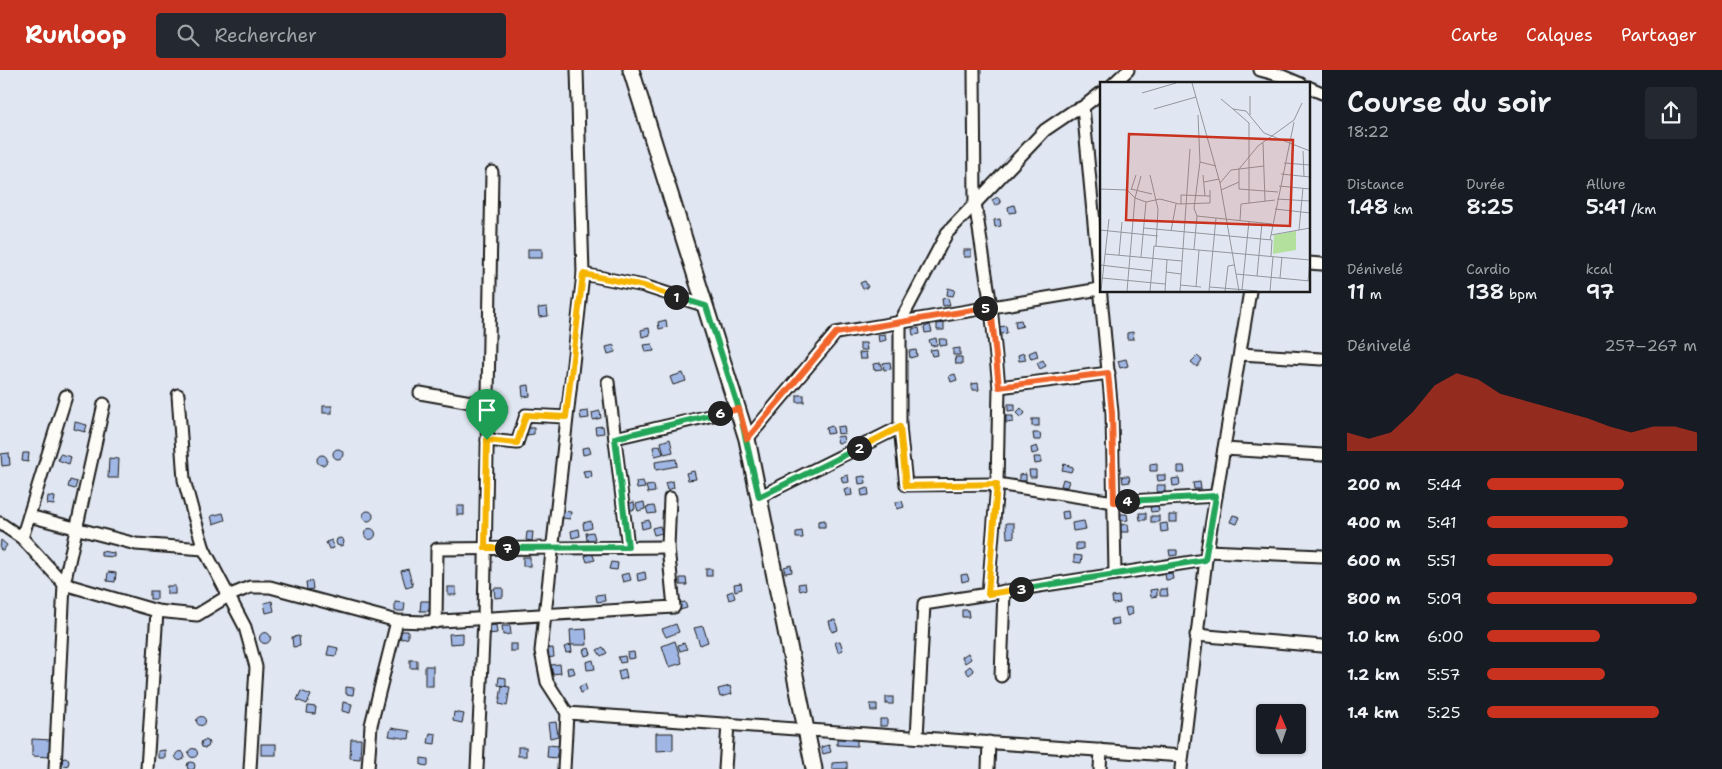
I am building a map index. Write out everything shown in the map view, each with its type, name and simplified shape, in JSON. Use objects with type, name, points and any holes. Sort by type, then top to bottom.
[{"type":"main road","points":[[631,70],[747,439],[814,769]]},
{"type":"street","points":[[564,769],[567,713],[547,682],[540,651],[583,274],[577,70]]},
{"type":"street","points":[[974,70],[975,202],[991,307],[999,387],[997,484],[988,594]]},
{"type":"street","points":[[1114,82],[1128,70]]},
{"type":"street","points":[[1260,70],[1296,82]]},
{"type":"street","points":[[1310,88],[1322,93]]},
{"type":"street","points":[[1100,94],[1045,130],[975,202],[947,234],[900,322],[900,427],[906,486],[997,484],[1114,502],[1216,496]]},
{"type":"street","points":[[747,439],[836,333],[1100,289],[1082,107]]},
{"type":"street","points":[[477,769],[484,619],[492,172]]},
{"type":"street","points":[[583,274],[644,286],[706,306]]},
{"type":"street","points":[[1100,292],[1112,413],[1115,574]]},
{"type":"street","points":[[1181,769],[1206,555],[1250,292]]},
{"type":"street","points":[[1240,354],[1322,359]]},
{"type":"street","points":[[999,387],[1108,373]]},
{"type":"street","points":[[608,382],[628,547]]},
{"type":"street","points":[[420,393],[488,406]]},
{"type":"street","points":[[178,395],[184,480],[204,549],[245,627],[256,667],[250,769]]},
{"type":"street","points":[[22,538],[66,396]]},
{"type":"street","points":[[55,769],[64,584],[104,404]]},
{"type":"street","points":[[615,438],[739,409]]},
{"type":"street","points":[[487,440],[517,443],[526,415],[566,417]]},
{"type":"street","points":[[759,497],[900,427]]},
{"type":"street","points":[[1224,449],[1322,455]]},
{"type":"street","points":[[0,523],[22,538],[64,584],[157,611],[197,615],[228,596],[250,587],[270,587],[397,621],[436,622],[674,607],[668,546],[670,498]]},
{"type":"street","points":[[29,516],[136,544],[204,549]]},
{"type":"street","points":[[436,622],[437,549],[668,546]]},
{"type":"street","points":[[917,737],[924,604],[1115,574],[1206,555],[1322,556]]},
{"type":"street","points":[[1001,676],[1004,591]]},
{"type":"street","points":[[147,769],[157,611]]},
{"type":"street","points":[[368,769],[370,725],[397,621]]},
{"type":"street","points":[[1196,636],[1322,646]]},
{"type":"street","points":[[567,713],[1182,756]]},
{"type":"street","points":[[725,769],[728,724]]},
{"type":"street","points":[[988,769],[989,742]]},
{"type":"street","points":[[1100,769],[1101,750]]},
{"type":"building","points":[[998,197],[1001,203],[995,206],[992,200]]},
{"type":"building","points":[[1014,205],[1016,212],[1009,213],[1008,207]]},
{"type":"building","points":[[1000,219],[1001,226],[995,227],[994,220]]},
{"type":"building","points":[[528,249],[542,249],[542,258],[528,258]]},
{"type":"building","points":[[964,250],[971,250],[971,257],[964,257]]},
{"type":"building","points":[[865,281],[868,287],[863,289],[860,283]]},
{"type":"building","points":[[948,288],[955,290],[953,296],[947,295]]},
{"type":"building","points":[[948,298],[950,305],[943,306],[942,299]]},
{"type":"building","points":[[547,307],[548,316],[539,317],[538,308]]},
{"type":"building","points":[[666,320],[667,327],[659,329],[658,322]]},
{"type":"building","points":[[1021,320],[1023,326],[1016,328],[1015,321]]},
{"type":"building","points":[[944,323],[944,330],[937,330],[937,324]]},
{"type":"building","points":[[930,325],[932,332],[925,333],[924,327]]},
{"type":"building","points":[[1006,326],[1007,333],[1001,334],[999,327]]},
{"type":"building","points":[[649,328],[650,335],[642,337],[641,330]]},
{"type":"building","points":[[919,328],[920,334],[913,335],[912,329]]},
{"type":"building","points":[[1133,332],[1134,339],[1127,339],[1127,333]]},
{"type":"building","points":[[885,334],[886,340],[879,342],[878,335]]},
{"type":"building","points":[[936,338],[937,345],[931,346],[929,340]]},
{"type":"building","points":[[939,339],[946,339],[947,345],[940,346]]},
{"type":"building","points":[[860,343],[866,343],[867,350],[860,350]]},
{"type":"building","points":[[652,344],[654,351],[646,352],[644,345]]},
{"type":"building","points":[[614,345],[615,352],[608,354],[606,347]]},
{"type":"building","points":[[960,348],[960,355],[953,355],[953,349]]},
{"type":"building","points":[[937,349],[938,355],[932,356],[930,350]]},
{"type":"building","points":[[916,350],[917,356],[910,358],[909,351]]},
{"type":"building","points":[[1036,350],[1038,357],[1031,359],[1029,353]]},
{"type":"building","points":[[866,352],[867,359],[860,359],[859,353]]},
{"type":"building","points":[[1024,353],[1026,360],[1019,361],[1018,355]]},
{"type":"building","points":[[1197,356],[1202,360],[1197,367],[1191,362]]},
{"type":"building","points":[[955,357],[962,357],[962,364],[956,364]]},
{"type":"building","points":[[1126,359],[1128,366],[1120,368],[1118,361]]},
{"type":"building","points":[[1043,360],[1046,366],[1040,369],[1037,363]]},
{"type":"building","points":[[890,362],[891,369],[884,370],[883,363]]},
{"type":"building","points":[[881,363],[882,369],[874,370],[873,364]]},
{"type":"building","points":[[683,373],[686,381],[673,385],[670,377]]},
{"type":"building","points":[[955,374],[957,380],[951,382],[949,376]]},
{"type":"building","points":[[978,383],[979,390],[972,390],[972,384]]},
{"type":"building","points":[[529,385],[530,396],[523,397],[522,386]]},
{"type":"building","points":[[797,395],[804,395],[804,402],[797,402]]},
{"type":"building","points":[[1008,404],[1015,404],[1015,410],[1008,411]]},
{"type":"building","points":[[501,405],[507,405],[507,413],[501,413]]},
{"type":"building","points":[[323,406],[332,406],[332,413],[323,413]]},
{"type":"building","points":[[1021,408],[1025,413],[1021,418],[1016,413]]},
{"type":"building","points":[[588,411],[589,418],[581,419],[580,412]]},
{"type":"building","points":[[600,411],[601,418],[593,420],[592,413]]},
{"type":"building","points":[[1006,416],[1013,416],[1013,422],[1006,423]]},
{"type":"building","points":[[1032,419],[1039,419],[1039,426],[1032,426]]},
{"type":"building","points":[[75,422],[87,425],[85,432],[74,429]]},
{"type":"building","points":[[603,426],[604,433],[596,434],[595,427]]},
{"type":"building","points":[[832,426],[834,433],[827,434],[826,428]]},
{"type":"building","points":[[844,426],[845,433],[838,434],[837,427]]},
{"type":"building","points":[[527,428],[534,428],[534,434],[527,435]]},
{"type":"building","points":[[1033,433],[1040,433],[1041,440],[1034,440]]},
{"type":"building","points":[[843,436],[844,442],[838,443],[836,437]]},
{"type":"building","points":[[670,439],[673,452],[664,454],[661,442]]},
{"type":"building","points":[[660,445],[663,454],[655,456],[653,447]]},
{"type":"building","points":[[1037,446],[1039,452],[1032,454],[1031,448]]},
{"type":"building","points":[[589,447],[591,453],[583,455],[582,448]]},
{"type":"building","points":[[336,449],[340,449],[343,454],[340,459],[336,459],[333,456],[333,452]]},
{"type":"building","points":[[9,453],[10,465],[2,466],[1,454]]},
{"type":"building","points":[[23,453],[29,453],[28,462],[22,461]]},
{"type":"building","points":[[60,454],[71,457],[69,464],[58,460]]},
{"type":"building","points":[[322,455],[327,460],[322,465],[317,460]]},
{"type":"building","points":[[1034,457],[1041,457],[1041,463],[1035,464]]},
{"type":"building","points":[[109,458],[119,459],[118,478],[108,478]]},
{"type":"building","points":[[676,459],[677,466],[656,470],[655,462]]},
{"type":"building","points":[[1157,463],[1157,471],[1150,471],[1150,464]]},
{"type":"building","points":[[1064,464],[1073,467],[1071,472],[1062,470]]},
{"type":"building","points":[[1178,466],[1184,466],[1185,473],[1178,473]]},
{"type":"building","points":[[591,470],[592,477],[585,478],[583,471]]},
{"type":"building","points":[[1029,470],[1036,470],[1036,477],[1030,477]]},
{"type":"building","points":[[694,471],[696,479],[688,480],[686,473]]},
{"type":"building","points":[[1026,474],[1026,481],[1019,481],[1019,475]]},
{"type":"building","points":[[848,475],[849,482],[843,483],[841,477]]},
{"type":"building","points":[[1157,475],[1165,475],[1165,480],[1158,481]]},
{"type":"building","points":[[865,476],[866,483],[859,484],[858,477]]},
{"type":"building","points":[[1122,476],[1129,476],[1130,482],[1123,483]]},
{"type":"building","points":[[1179,478],[1180,485],[1173,486],[1172,479]]},
{"type":"building","points":[[1063,479],[1069,481],[1067,487],[1061,486]]},
{"type":"building","points":[[70,480],[77,482],[75,489],[68,487]]},
{"type":"building","points":[[643,481],[645,488],[637,489],[636,482]]},
{"type":"building","points":[[673,481],[674,488],[667,490],[665,483]]},
{"type":"building","points":[[1200,482],[1201,489],[1194,489],[1193,483]]},
{"type":"building","points":[[654,485],[655,492],[648,493],[646,486]]},
{"type":"building","points":[[1157,485],[1165,485],[1165,492],[1157,492]]},
{"type":"building","points":[[851,488],[852,495],[846,496],[844,490]]},
{"type":"building","points":[[868,488],[869,495],[862,496],[861,490]]},
{"type":"building","points":[[48,496],[55,497],[54,505],[47,504]]},
{"type":"building","points":[[902,501],[904,507],[897,509],[896,502]]},
{"type":"building","points":[[634,502],[635,509],[628,511],[626,504]]},
{"type":"building","points":[[644,502],[645,509],[638,511],[636,504]]},
{"type":"building","points":[[457,506],[464,506],[464,515],[457,515]]},
{"type":"building","points":[[654,506],[656,513],[648,514],[646,507]]},
{"type":"building","points":[[1158,506],[1159,511],[1151,512],[1150,507]]},
{"type":"building","points":[[366,511],[370,511],[373,516],[372,520],[366,521],[363,518],[363,514]]},
{"type":"building","points":[[563,511],[571,512],[570,519],[562,518]]},
{"type":"building","points":[[1068,511],[1069,518],[1063,519],[1062,512]]},
{"type":"building","points":[[223,513],[225,520],[213,524],[211,516]]},
{"type":"building","points":[[1139,513],[1146,513],[1146,520],[1140,520]]},
{"type":"building","points":[[1120,514],[1127,514],[1128,520],[1121,521]]},
{"type":"building","points":[[1169,515],[1177,515],[1177,522],[1169,522]]},
{"type":"building","points":[[1233,515],[1240,517],[1237,524],[1230,522]]},
{"type":"building","points":[[1151,516],[1159,516],[1159,522],[1151,522]]},
{"type":"building","points":[[649,520],[650,527],[642,529],[641,522]]},
{"type":"building","points":[[825,520],[825,527],[818,527],[818,521]]},
{"type":"building","points":[[591,521],[592,528],[584,530],[583,523]]},
{"type":"building","points":[[1084,521],[1086,529],[1073,531],[1072,523]]},
{"type":"building","points":[[1006,523],[1014,523],[1014,537],[1007,538]]},
{"type":"building","points":[[1167,523],[1168,531],[1161,532],[1160,524]]},
{"type":"building","points":[[1128,524],[1129,532],[1120,532],[1120,525]]},
{"type":"building","points":[[660,526],[662,533],[654,535],[652,528]]},
{"type":"building","points":[[370,528],[376,534],[370,540],[364,534]]},
{"type":"building","points":[[579,529],[580,536],[572,538],[571,531]]},
{"type":"building","points":[[802,531],[803,538],[796,538],[796,532]]},
{"type":"building","points":[[527,532],[533,532],[532,541],[526,540]]},
{"type":"building","points":[[593,532],[595,539],[587,540],[586,533]]},
{"type":"building","points":[[340,538],[344,542],[340,546],[336,542]]},
{"type":"building","points":[[1,540],[7,545],[3,551],[0,549]]},
{"type":"building","points":[[332,540],[334,548],[329,549],[326,542]]},
{"type":"building","points":[[1076,543],[1083,543],[1083,549],[1076,550]]},
{"type":"building","points":[[1169,550],[1177,550],[1177,555],[1170,556]]},
{"type":"building","points":[[101,551],[114,553],[114,557],[101,556]]},
{"type":"building","points":[[592,553],[595,560],[587,562],[585,556]]},
{"type":"building","points":[[1074,555],[1082,556],[1081,563],[1074,562]]},
{"type":"building","points":[[523,557],[530,557],[530,566],[523,566]]},
{"type":"building","points":[[611,562],[618,563],[617,570],[609,569]]},
{"type":"building","points":[[791,565],[792,572],[785,573],[784,567]]},
{"type":"building","points":[[408,569],[413,586],[406,588],[401,571]]},
{"type":"building","points":[[706,569],[712,569],[712,576],[706,576]]},
{"type":"building","points":[[108,572],[116,573],[115,582],[107,581]]},
{"type":"building","points":[[645,572],[646,579],[638,581],[637,574]]},
{"type":"building","points":[[629,573],[631,580],[623,582],[621,575]]},
{"type":"building","points":[[1172,573],[1173,579],[1166,580],[1165,574]]},
{"type":"building","points":[[967,574],[969,580],[962,582],[961,575]]},
{"type":"building","points":[[680,578],[686,578],[687,585],[680,585]]},
{"type":"building","points":[[312,581],[313,589],[307,590],[306,582]]},
{"type":"building","points":[[741,583],[742,589],[735,591],[734,584]]},
{"type":"building","points":[[805,583],[806,589],[800,591],[798,584]]},
{"type":"building","points":[[167,586],[175,586],[175,594],[167,594]]},
{"type":"building","points":[[448,587],[456,587],[456,595],[448,595]]},
{"type":"building","points":[[494,588],[503,588],[503,597],[495,598]]},
{"type":"building","points":[[1157,589],[1157,596],[1151,597],[1150,590]]},
{"type":"building","points":[[1160,589],[1167,589],[1168,596],[1160,596]]},
{"type":"building","points":[[150,591],[157,591],[157,599],[150,599]]},
{"type":"building","points":[[733,591],[735,598],[729,600],[727,593]]},
{"type":"building","points":[[604,594],[605,601],[597,602],[596,595]]},
{"type":"building","points":[[1119,596],[1120,603],[1113,604],[1112,597]]},
{"type":"building","points":[[272,601],[274,611],[266,613],[264,603]]},
{"type":"building","points":[[421,601],[430,601],[429,611],[420,611]]},
{"type":"building","points":[[395,602],[405,603],[404,611],[395,611]]},
{"type":"building","points":[[685,602],[687,608],[680,610],[678,603]]},
{"type":"building","points":[[1132,607],[1133,614],[1127,616],[1125,608]]},
{"type":"building","points":[[962,610],[968,610],[969,617],[962,617]]},
{"type":"building","points":[[1118,618],[1119,624],[1112,625],[1111,619]]},
{"type":"building","points":[[835,620],[838,630],[832,632],[829,621]]},
{"type":"building","points":[[676,624],[679,632],[666,637],[662,629]]},
{"type":"building","points":[[496,625],[497,633],[488,634],[487,626]]},
{"type":"building","points":[[502,626],[510,626],[511,634],[503,635]]},
{"type":"building","points":[[703,626],[708,642],[700,645],[694,628]]},
{"type":"building","points":[[586,629],[587,645],[571,645],[570,630]]},
{"type":"building","points":[[400,631],[408,631],[408,638],[401,639]]},
{"type":"building","points":[[265,632],[271,638],[265,644],[259,638]]},
{"type":"building","points":[[463,633],[463,643],[450,644],[449,634]]},
{"type":"building","points":[[299,636],[300,646],[293,647],[292,637]]},
{"type":"building","points":[[675,641],[682,663],[669,667],[662,646]]},
{"type":"building","points":[[840,641],[843,650],[838,652],[835,642]]},
{"type":"building","points":[[684,643],[687,649],[680,651],[678,645]]},
{"type":"building","points":[[510,644],[517,644],[517,651],[510,651]]},
{"type":"building","points":[[571,645],[572,652],[566,653],[564,647]]},
{"type":"building","points":[[329,646],[338,648],[336,656],[327,655]]},
{"type":"building","points":[[603,647],[607,653],[601,656],[597,650]]},
{"type":"building","points":[[553,648],[554,657],[546,658],[545,649]]},
{"type":"building","points":[[589,648],[591,654],[585,656],[583,650]]},
{"type":"building","points":[[634,652],[635,658],[628,659],[627,653]]},
{"type":"building","points":[[968,653],[971,659],[965,663],[962,657]]},
{"type":"building","points":[[625,656],[626,662],[620,663],[618,657]]},
{"type":"building","points":[[410,660],[417,660],[417,668],[410,668]]},
{"type":"building","points":[[593,660],[595,669],[587,670],[586,662]]},
{"type":"building","points":[[560,664],[561,673],[552,674],[551,665]]},
{"type":"building","points":[[425,666],[433,666],[433,686],[425,686]]},
{"type":"building","points":[[970,666],[974,671],[969,675],[965,670]]},
{"type":"building","points":[[573,667],[575,673],[568,675],[567,668]]},
{"type":"building","points":[[625,669],[627,678],[620,680],[618,671]]},
{"type":"building","points":[[499,677],[506,678],[506,686],[498,685]]},
{"type":"building","points":[[585,684],[587,690],[581,693],[579,687]]},
{"type":"building","points":[[502,686],[510,687],[507,706],[499,704]]},
{"type":"building","points":[[730,686],[732,694],[720,697],[718,689]]},
{"type":"building","points":[[346,687],[354,688],[353,695],[346,694]]},
{"type":"building","points":[[301,691],[311,695],[307,704],[297,700]]},
{"type":"building","points":[[886,697],[893,697],[893,704],[886,704]]},
{"type":"building","points":[[343,702],[352,704],[350,713],[342,711]]},
{"type":"building","points":[[870,704],[877,704],[877,711],[871,711]]},
{"type":"building","points":[[308,706],[316,707],[315,714],[307,713]]},
{"type":"building","points":[[454,712],[464,714],[462,723],[453,721]]},
{"type":"building","points":[[201,716],[206,721],[201,726],[196,721]]},
{"type":"building","points":[[880,719],[887,719],[887,726],[880,726]]},
{"type":"building","points":[[556,722],[558,736],[550,738],[548,723]]},
{"type":"building","points":[[391,728],[410,731],[409,739],[389,736]]},
{"type":"building","points":[[430,733],[436,734],[435,744],[428,743]]},
{"type":"building","points":[[656,733],[673,733],[673,750],[656,751]]},
{"type":"building","points":[[837,734],[857,735],[857,746],[837,745]]},
{"type":"building","points":[[32,739],[52,740],[51,757],[32,756]]},
{"type":"building","points":[[351,739],[361,739],[360,759],[350,758]]},
{"type":"building","points":[[205,740],[209,744],[205,748],[201,744]]},
{"type":"building","points":[[261,744],[276,744],[276,755],[261,755]]},
{"type":"building","points":[[548,745],[559,746],[556,758],[547,757]]},
{"type":"building","points":[[829,745],[831,752],[823,754],[821,747]]},
{"type":"building","points":[[518,747],[526,747],[526,756],[518,756]]},
{"type":"building","points":[[193,749],[197,753],[193,757],[189,753]]},
{"type":"building","points":[[165,750],[165,758],[158,758],[158,751]]},
{"type":"building","points":[[180,752],[184,756],[180,760],[176,756]]},
{"type":"building","points":[[65,758],[69,762],[65,766],[61,762]]},
{"type":"building","points":[[421,758],[428,759],[428,766],[421,765]]},
{"type":"building","points":[[191,762],[195,766],[191,770],[187,766]]},
{"type":"building","points":[[847,762],[847,769],[832,769],[832,763]]},
{"type":"route","points":[[487,440],[485,548],[628,547],[615,438],[739,409],[747,439],[836,333],[991,307],[999,387],[1108,373],[1112,413],[1114,502],[1216,496],[1205,560],[988,594],[997,484],[906,486],[900,427],[759,497],[739,409],[706,306],[644,286],[583,274],[566,417],[526,415],[517,443],[487,440]]}]
